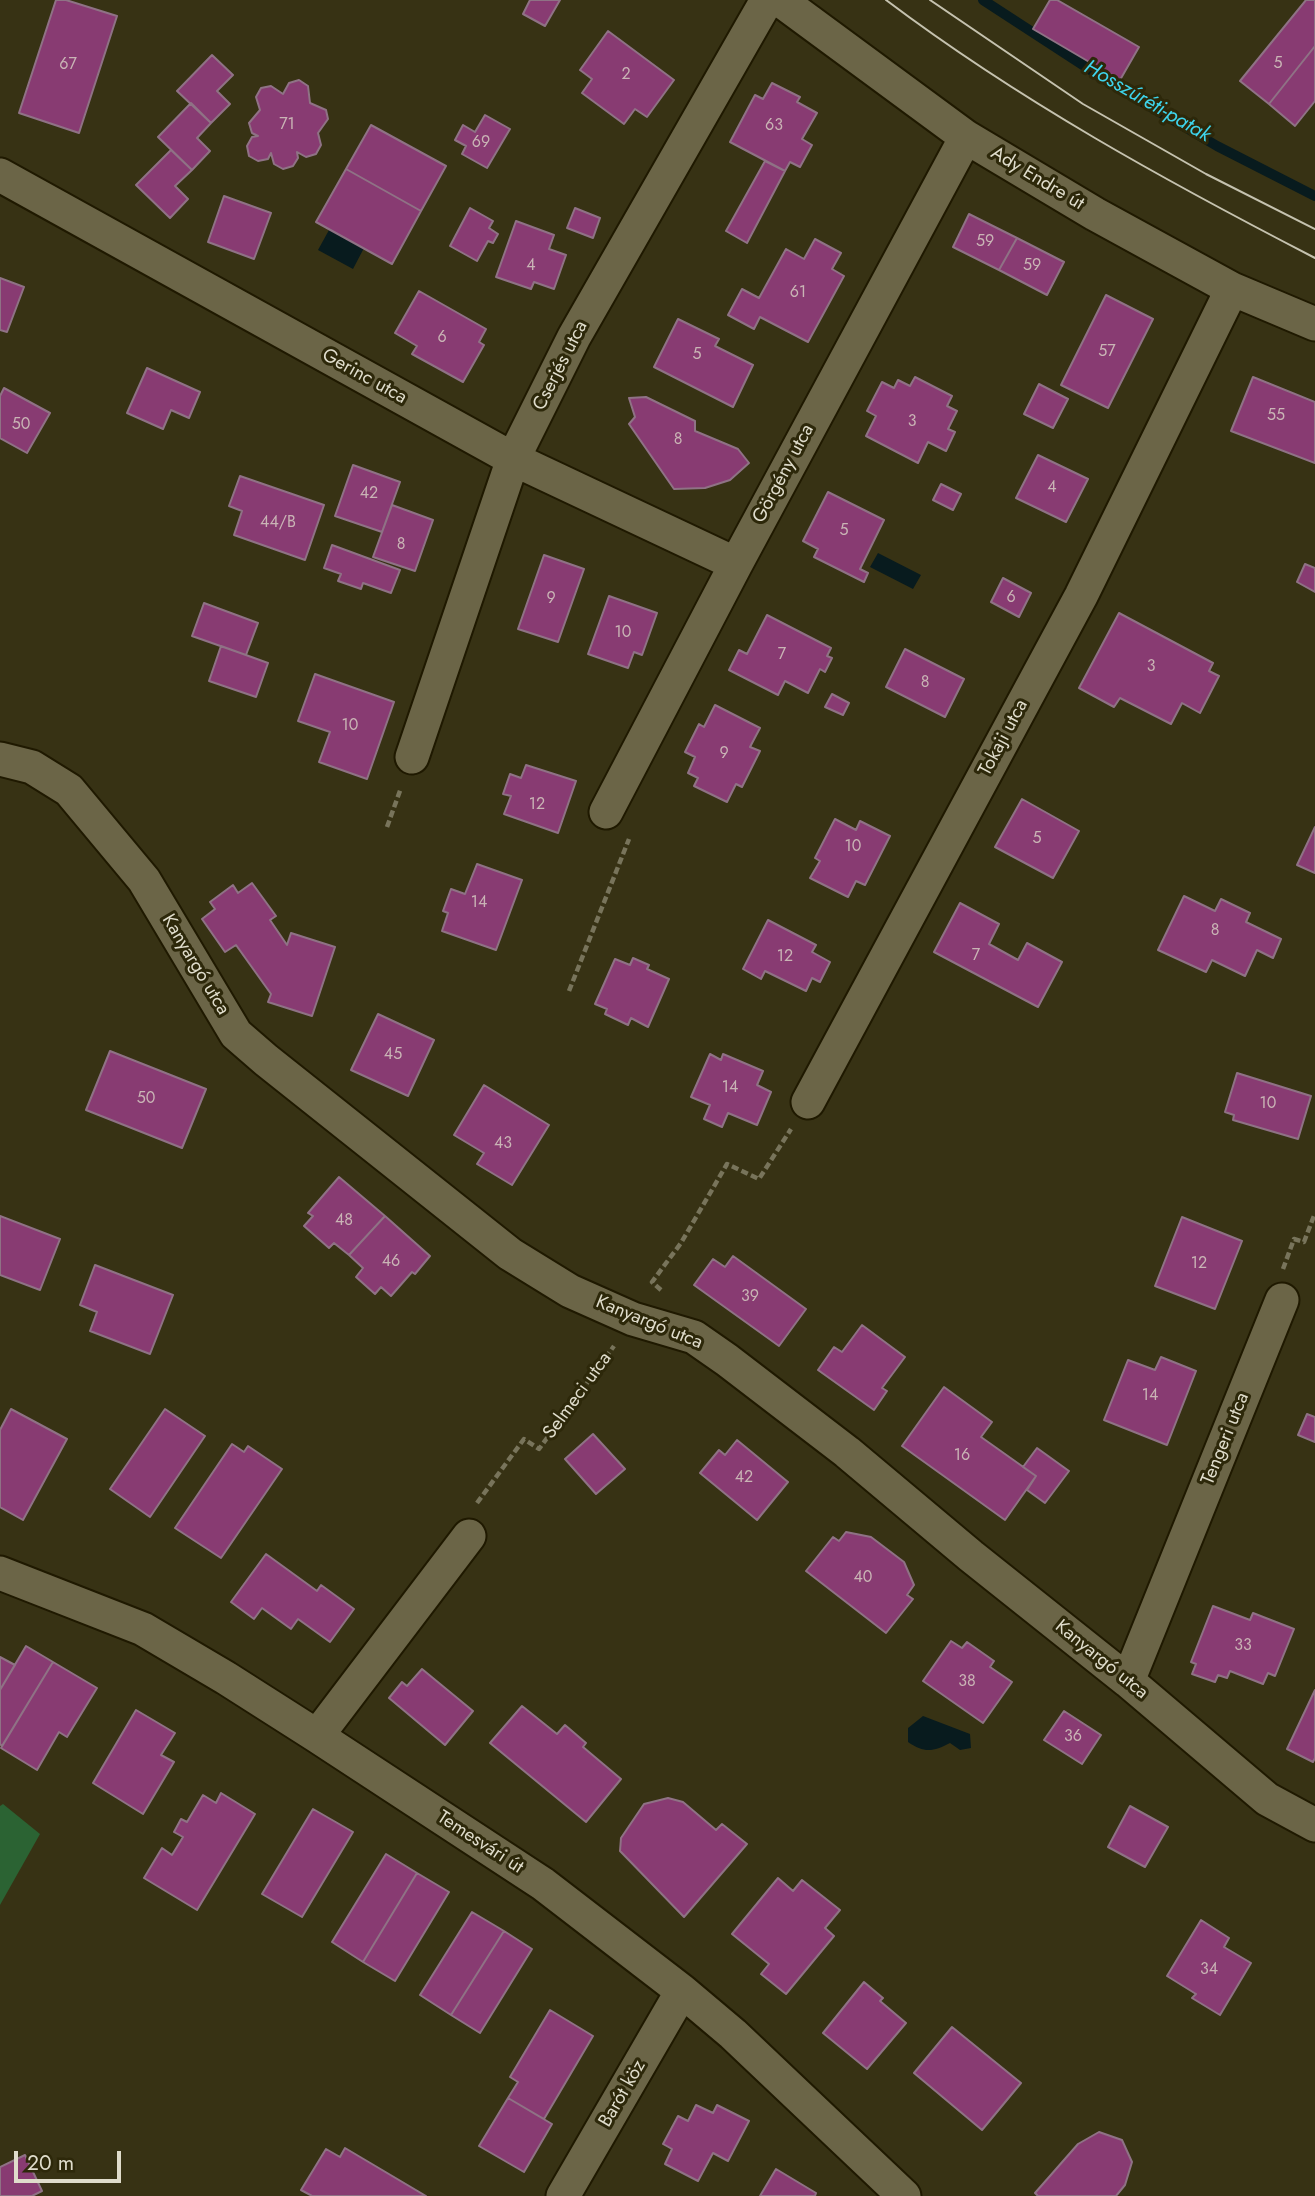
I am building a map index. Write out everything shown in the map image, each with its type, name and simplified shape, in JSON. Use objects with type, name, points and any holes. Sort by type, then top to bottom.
[{"type":"street","name":"Cserjés utca","points":[[412,757],[513,459],[574,337],[767,0]]},
{"type":"street","name":"Ady Endre út","points":[[780,0],[966,138],[1095,214],[1232,289],[1315,324]]},
{"type":"street","name":"Görgény utca","points":[[606,812],[736,564],[966,138]]},
{"type":"street","name":"Gerinc utca","points":[[0,175],[513,459],[736,564]]},
{"type":"street","name":"Tokaji utca","points":[[808,1102],[1081,596],[1232,289]]},
{"type":"street","name":"Kanyargó utca","points":[[0,759],[32,767],[69,790],[144,880],[236,1034],[391,1161],[510,1254],[570,1291],[633,1319],[694,1337],[727,1360],[847,1452],[971,1556],[1128,1681],[1267,1799],[1315,1825]]},
{"type":"street","name":"Tengeri utca","points":[[1128,1681],[1282,1300]]},
{"type":"street","points":[[317,1736],[469,1536]]},
{"type":"street","name":"Temesvári út","points":[[0,1573],[143,1629],[317,1736],[543,1884],[682,1991],[733,2034],[905,2196]]},
{"type":"street","name":"Barót köz","points":[[563,2196],[682,1991]]},
{"type":"path","points":[[569,991],[631,834]]},
{"type":"path","points":[[652,1282],[681,1243],[727,1164],[759,1179],[808,1102]]},
{"type":"path","points":[[1282,1300],[1273,1295],[1294,1239],[1304,1242],[1315,1213]]},
{"type":"path","name":"Selmeci utca","points":[[477,1504],[524,1439],[539,1449],[633,1319]]},
{"type":"green space","points":[[3,1804],[40,1834],[0,1905],[0,1806]]},
{"type":"shaded area","points":[[329,230],[364,248],[353,269],[318,250]]},
{"type":"shaded area","points":[[878,553],[921,575],[913,589],[870,567]]},
{"type":"shaded area","points":[[923,1716],[970,1734],[971,1748],[960,1750],[950,1743],[929,1750],[908,1742],[908,1728]]},
{"type":"building","points":[[56,0],[66,0],[117,16],[79,133],[19,113]]},
{"type":"building","points":[[530,0],[560,0],[545,26],[523,14]]},
{"type":"building","points":[[1050,0],[1057,0],[1139,47],[1120,80],[1033,29]]},
{"type":"building","points":[[1306,0],[1315,0],[1315,46],[1269,104],[1240,81]]},
{"type":"building","points":[[608,31],[674,80],[647,117],[635,109],[624,124],[582,93],[592,79],[580,70]]},
{"type":"building","points":[[1315,46],[1315,101],[1295,126],[1269,104]]},
{"type":"building","points":[[212,55],[233,75],[217,91],[230,104],[211,123],[177,91]]},
{"type":"building","points":[[299,80],[308,86],[310,103],[326,110],[328,119],[318,133],[321,145],[316,154],[306,157],[297,152],[298,158],[293,166],[283,169],[274,164],[271,153],[268,159],[258,161],[249,156],[247,146],[252,137],[258,136],[252,133],[249,123],[260,110],[256,97],[261,88],[271,86],[283,94],[289,83]]},
{"type":"building","points":[[772,83],[800,97],[797,102],[817,113],[802,139],[812,145],[800,167],[790,162],[785,171],[730,142],[755,95],[763,99]]},
{"type":"building","points":[[191,103],[211,123],[197,138],[210,151],[192,170],[158,137]]},
{"type":"building","points":[[485,115],[510,129],[487,168],[462,154],[466,146],[455,140],[463,125],[475,132]]},
{"type":"building","points":[[371,125],[446,166],[421,211],[346,169]]},
{"type":"building","points":[[171,150],[192,170],[175,186],[188,199],[170,218],[136,185]]},
{"type":"building","points":[[765,161],[785,171],[747,243],[726,231]]},
{"type":"building","points":[[346,169],[421,211],[392,264],[316,222]]},
{"type":"building","points":[[224,196],[271,213],[254,259],[208,242]]},
{"type":"building","points":[[470,208],[493,221],[489,228],[498,234],[493,243],[488,241],[477,261],[450,246]]},
{"type":"building","points":[[575,208],[600,218],[593,238],[567,228]]},
{"type":"building","points":[[969,214],[1017,238],[999,270],[953,247]]},
{"type":"building","points":[[516,221],[554,235],[549,249],[566,255],[554,289],[534,282],[531,289],[496,277]]},
{"type":"building","points":[[1017,238],[1064,262],[1047,295],[999,270]]},
{"type":"building","points":[[815,239],[841,253],[832,269],[844,276],[808,342],[760,317],[754,329],[728,315],[742,289],[759,298],[786,249],[804,259]]},
{"type":"building","points":[[0,278],[24,287],[7,332],[0,330]]},
{"type":"building","points":[[419,291],[486,329],[479,342],[484,345],[463,382],[412,354],[417,346],[395,333]]},
{"type":"building","points":[[1106,295],[1153,319],[1108,408],[1061,385]]},
{"type":"building","points":[[678,319],[719,339],[715,346],[753,365],[733,407],[654,367]]},
{"type":"building","points":[[147,368],[200,392],[189,418],[171,410],[163,429],[127,413]]},
{"type":"building","points":[[915,377],[952,396],[947,406],[957,411],[948,429],[955,432],[946,451],[928,442],[918,463],[866,436],[876,416],[867,411],[882,382],[894,388],[898,380],[910,386]]},
{"type":"building","points":[[1253,377],[1315,402],[1315,463],[1231,431]]},
{"type":"building","points":[[1039,384],[1068,399],[1053,428],[1024,414]]},
{"type":"building","points":[[4,388],[50,413],[27,453],[0,438],[0,396]]},
{"type":"building","points":[[646,397],[695,421],[695,431],[738,449],[749,463],[730,480],[705,488],[674,489],[629,424],[635,417],[629,398]]},
{"type":"building","points":[[1038,455],[1088,479],[1066,522],[1016,498]]},
{"type":"building","points":[[353,465],[400,482],[382,532],[335,516]]},
{"type":"building","points":[[240,476],[324,505],[305,560],[234,535],[242,511],[229,506]]},
{"type":"building","points":[[941,484],[961,494],[953,510],[933,500]]},
{"type":"building","points":[[828,492],[884,520],[860,569],[868,573],[864,582],[814,557],[818,549],[803,541]]},
{"type":"building","points":[[392,505],[433,520],[415,571],[373,557]]},
{"type":"building","points":[[332,545],[400,570],[391,593],[363,583],[361,589],[338,581],[341,574],[324,568]]},
{"type":"building","points":[[544,555],[584,569],[558,642],[518,629]]},
{"type":"building","points":[[1305,564],[1315,568],[1315,592],[1297,582]]},
{"type":"building","points":[[1003,578],[1031,593],[1019,617],[991,602]]},
{"type":"building","points":[[609,596],[657,613],[642,655],[634,652],[628,668],[588,654]]},
{"type":"building","points":[[204,603],[258,623],[246,655],[192,636]]},
{"type":"building","points":[[1119,613],[1213,663],[1209,671],[1219,676],[1200,713],[1182,703],[1171,724],[1120,698],[1114,707],[1079,688]]},
{"type":"building","points":[[767,615],[831,648],[827,656],[832,658],[825,672],[820,669],[808,693],[785,681],[778,695],[729,670],[739,650],[747,654]]},
{"type":"building","points":[[221,646],[268,663],[256,697],[209,681]]},
{"type":"building","points":[[905,649],[964,679],[945,717],[886,687]]},
{"type":"building","points":[[315,674],[394,702],[367,779],[319,762],[330,732],[298,721]]},
{"type":"building","points":[[832,694],[849,703],[843,715],[825,707]]},
{"type":"building","points":[[715,705],[760,728],[750,747],[760,751],[742,787],[736,784],[727,802],[694,786],[698,778],[688,773],[695,757],[685,752],[699,724],[704,727]]},
{"type":"building","points":[[526,765],[576,781],[558,833],[504,814],[511,796],[503,794],[510,774],[521,778]]},
{"type":"building","points":[[1022,799],[1079,831],[1053,878],[995,847]]},
{"type":"building","points":[[835,819],[856,830],[860,821],[890,836],[865,885],[856,881],[848,897],[810,878],[820,861],[815,858]]},
{"type":"building","points":[[1315,827],[1315,873],[1297,865]]},
{"type":"building","points":[[477,864],[522,880],[496,950],[442,931],[448,913],[443,911],[451,889],[465,894]]},
{"type":"building","points":[[252,883],[276,916],[270,920],[287,945],[291,933],[335,947],[312,1016],[268,1002],[271,994],[236,945],[225,952],[202,919],[215,909],[210,902],[233,885],[238,893]]},
{"type":"building","points":[[1184,896],[1215,911],[1221,899],[1250,913],[1246,922],[1281,939],[1273,958],[1257,950],[1245,976],[1212,960],[1206,972],[1158,950]]},
{"type":"building","points":[[960,903],[999,924],[989,944],[1018,960],[1027,943],[1062,962],[1038,1007],[934,952]]},
{"type":"building","points":[[768,920],[816,945],[812,952],[830,962],[820,982],[812,978],[806,991],[765,971],[761,979],[743,969]]},
{"type":"building","points":[[633,958],[649,965],[647,969],[669,979],[648,1027],[631,1018],[628,1025],[605,1014],[607,1009],[595,1004],[615,959],[630,965]]},
{"type":"building","points":[[378,1014],[434,1040],[408,1096],[351,1070]]},
{"type":"building","points":[[110,1051],[206,1089],[182,1148],[86,1110]]},
{"type":"building","points":[[710,1054],[721,1060],[723,1054],[763,1071],[757,1085],[771,1092],[757,1125],[728,1113],[722,1127],[704,1119],[710,1105],[691,1097]]},
{"type":"building","points":[[1237,1073],[1311,1096],[1298,1139],[1233,1120],[1234,1115],[1225,1112]]},
{"type":"building","points":[[484,1085],[549,1125],[512,1185],[477,1164],[484,1153],[454,1135]]},
{"type":"building","points":[[339,1177],[385,1216],[349,1255],[334,1243],[329,1248],[304,1226],[313,1216],[308,1213]]},
{"type":"building","points":[[0,1216],[60,1239],[40,1290],[0,1275]]},
{"type":"building","points":[[385,1216],[430,1256],[391,1296],[381,1287],[375,1294],[356,1277],[363,1268],[349,1255]]},
{"type":"building","points":[[1182,1217],[1242,1241],[1215,1309],[1155,1286]]},
{"type":"building","points":[[733,1256],[806,1309],[779,1346],[694,1285],[713,1259],[725,1267]]},
{"type":"building","points":[[95,1265],[173,1295],[150,1354],[90,1331],[97,1312],[80,1305]]},
{"type":"building","points":[[862,1325],[905,1357],[882,1388],[887,1391],[874,1410],[818,1370],[834,1347],[842,1352]]},
{"type":"building","points":[[1161,1357],[1196,1371],[1167,1445],[1104,1420],[1128,1360],[1155,1370]]},
{"type":"building","points":[[944,1387],[992,1422],[981,1437],[1036,1476],[1005,1520],[902,1446]]},
{"type":"building","points":[[11,1409],[67,1439],[23,1520],[0,1507],[0,1430]]},
{"type":"building","points":[[165,1409],[205,1436],[150,1517],[110,1489]]},
{"type":"building","points":[[1307,1414],[1315,1417],[1315,1442],[1298,1435]]},
{"type":"building","points":[[593,1434],[625,1469],[596,1494],[565,1459]]},
{"type":"building","points":[[737,1440],[788,1482],[757,1520],[700,1473],[719,1450],[725,1455]]},
{"type":"building","points":[[232,1444],[244,1452],[248,1446],[282,1469],[221,1558],[175,1528]]},
{"type":"building","points":[[1037,1448],[1069,1471],[1045,1503],[1027,1490],[1036,1476],[1023,1467]]},
{"type":"building","points":[[846,1532],[871,1537],[904,1562],[914,1585],[907,1595],[913,1599],[886,1633],[806,1571],[833,1537],[839,1541]]},
{"type":"building","points":[[266,1554],[317,1591],[321,1585],[354,1609],[330,1642],[298,1619],[291,1629],[262,1608],[254,1619],[231,1602]]},
{"type":"building","points":[[1213,1606],[1250,1620],[1253,1613],[1294,1629],[1275,1676],[1268,1673],[1263,1684],[1230,1671],[1227,1678],[1218,1675],[1215,1682],[1192,1674],[1196,1664],[1191,1662]]},
{"type":"building","points":[[951,1641],[962,1648],[967,1642],[994,1661],[990,1667],[1012,1682],[983,1723],[923,1681]]},
{"type":"building","points":[[26,1646],[53,1662],[2,1746],[0,1690]]},
{"type":"building","points":[[0,1657],[15,1665],[0,1690]]},
{"type":"building","points":[[53,1662],[97,1688],[67,1737],[59,1732],[37,1770],[1,1748]]},
{"type":"building","points":[[422,1669],[473,1711],[445,1745],[389,1698],[402,1682],[407,1686]]},
{"type":"building","points":[[1315,1690],[1315,1758],[1313,1762],[1287,1749]]},
{"type":"building","points":[[522,1706],[557,1734],[565,1725],[586,1743],[583,1747],[621,1779],[586,1822],[490,1743]]},
{"type":"building","points":[[136,1710],[175,1733],[161,1755],[174,1762],[143,1814],[93,1783]]},
{"type":"building","points":[[1064,1711],[1101,1735],[1082,1764],[1044,1740]]},
{"type":"building","points":[[221,1793],[255,1814],[197,1910],[144,1878],[162,1848],[172,1855],[183,1837],[174,1832],[181,1819],[187,1822],[203,1795],[216,1803]]},
{"type":"building","points":[[668,1798],[683,1802],[716,1830],[722,1824],[747,1844],[684,1917],[620,1851],[621,1838],[644,1804]]},
{"type":"building","points":[[1130,1806],[1168,1827],[1145,1867],[1108,1847]]},
{"type":"building","points":[[313,1809],[353,1832],[302,1917],[262,1894]]},
{"type":"building","points":[[386,1854],[417,1873],[363,1962],[332,1942]]},
{"type":"building","points":[[417,1873],[449,1892],[395,1981],[363,1962]]},
{"type":"building","points":[[778,1878],[793,1891],[802,1880],[840,1910],[825,1928],[834,1936],[786,1994],[761,1974],[769,1964],[732,1934]]},
{"type":"building","points":[[472,1912],[504,1931],[451,2015],[420,1995]]},
{"type":"building","points":[[1201,1920],[1229,1938],[1224,1947],[1251,1963],[1220,2015],[1192,1998],[1196,1994],[1167,1976]]},
{"type":"building","points":[[504,1931],[532,1949],[480,2033],[451,2015]]},
{"type":"building","points":[[864,1982],[883,1998],[880,2001],[906,2023],[867,2069],[823,2033]]},
{"type":"building","points":[[550,2010],[593,2036],[544,2119],[508,2098],[518,2082],[510,2077]]},
{"type":"building","points":[[952,2027],[1021,2083],[982,2130],[914,2073]]},
{"type":"building","points":[[508,2098],[552,2124],[524,2172],[479,2146]]},
{"type":"building","points":[[696,2105],[713,2113],[717,2105],[749,2121],[728,2161],[713,2153],[698,2181],[665,2164],[672,2149],[663,2144],[678,2116],[688,2121]]},
{"type":"building","points":[[1099,2132],[1122,2140],[1132,2162],[1125,2185],[1116,2196],[1038,2196],[1035,2193],[1078,2144]]},
{"type":"building","points":[[345,2148],[426,2196],[312,2196],[301,2190],[326,2149],[340,2157]]},
{"type":"building","points":[[25,2155],[42,2191],[32,2196],[0,2196],[0,2167]]},
{"type":"building","points":[[776,2169],[816,2193],[815,2196],[760,2196]]},
{"type":"waterway","name":"Hosszúréti-patak","points":[[983,0],[1112,84],[1217,146],[1315,196]]},
{"type":"tram line","points":[[886,0],[1041,106],[1149,169],[1315,258]]},
{"type":"tram line","points":[[930,0],[1083,104],[1206,174],[1315,229]]}]
